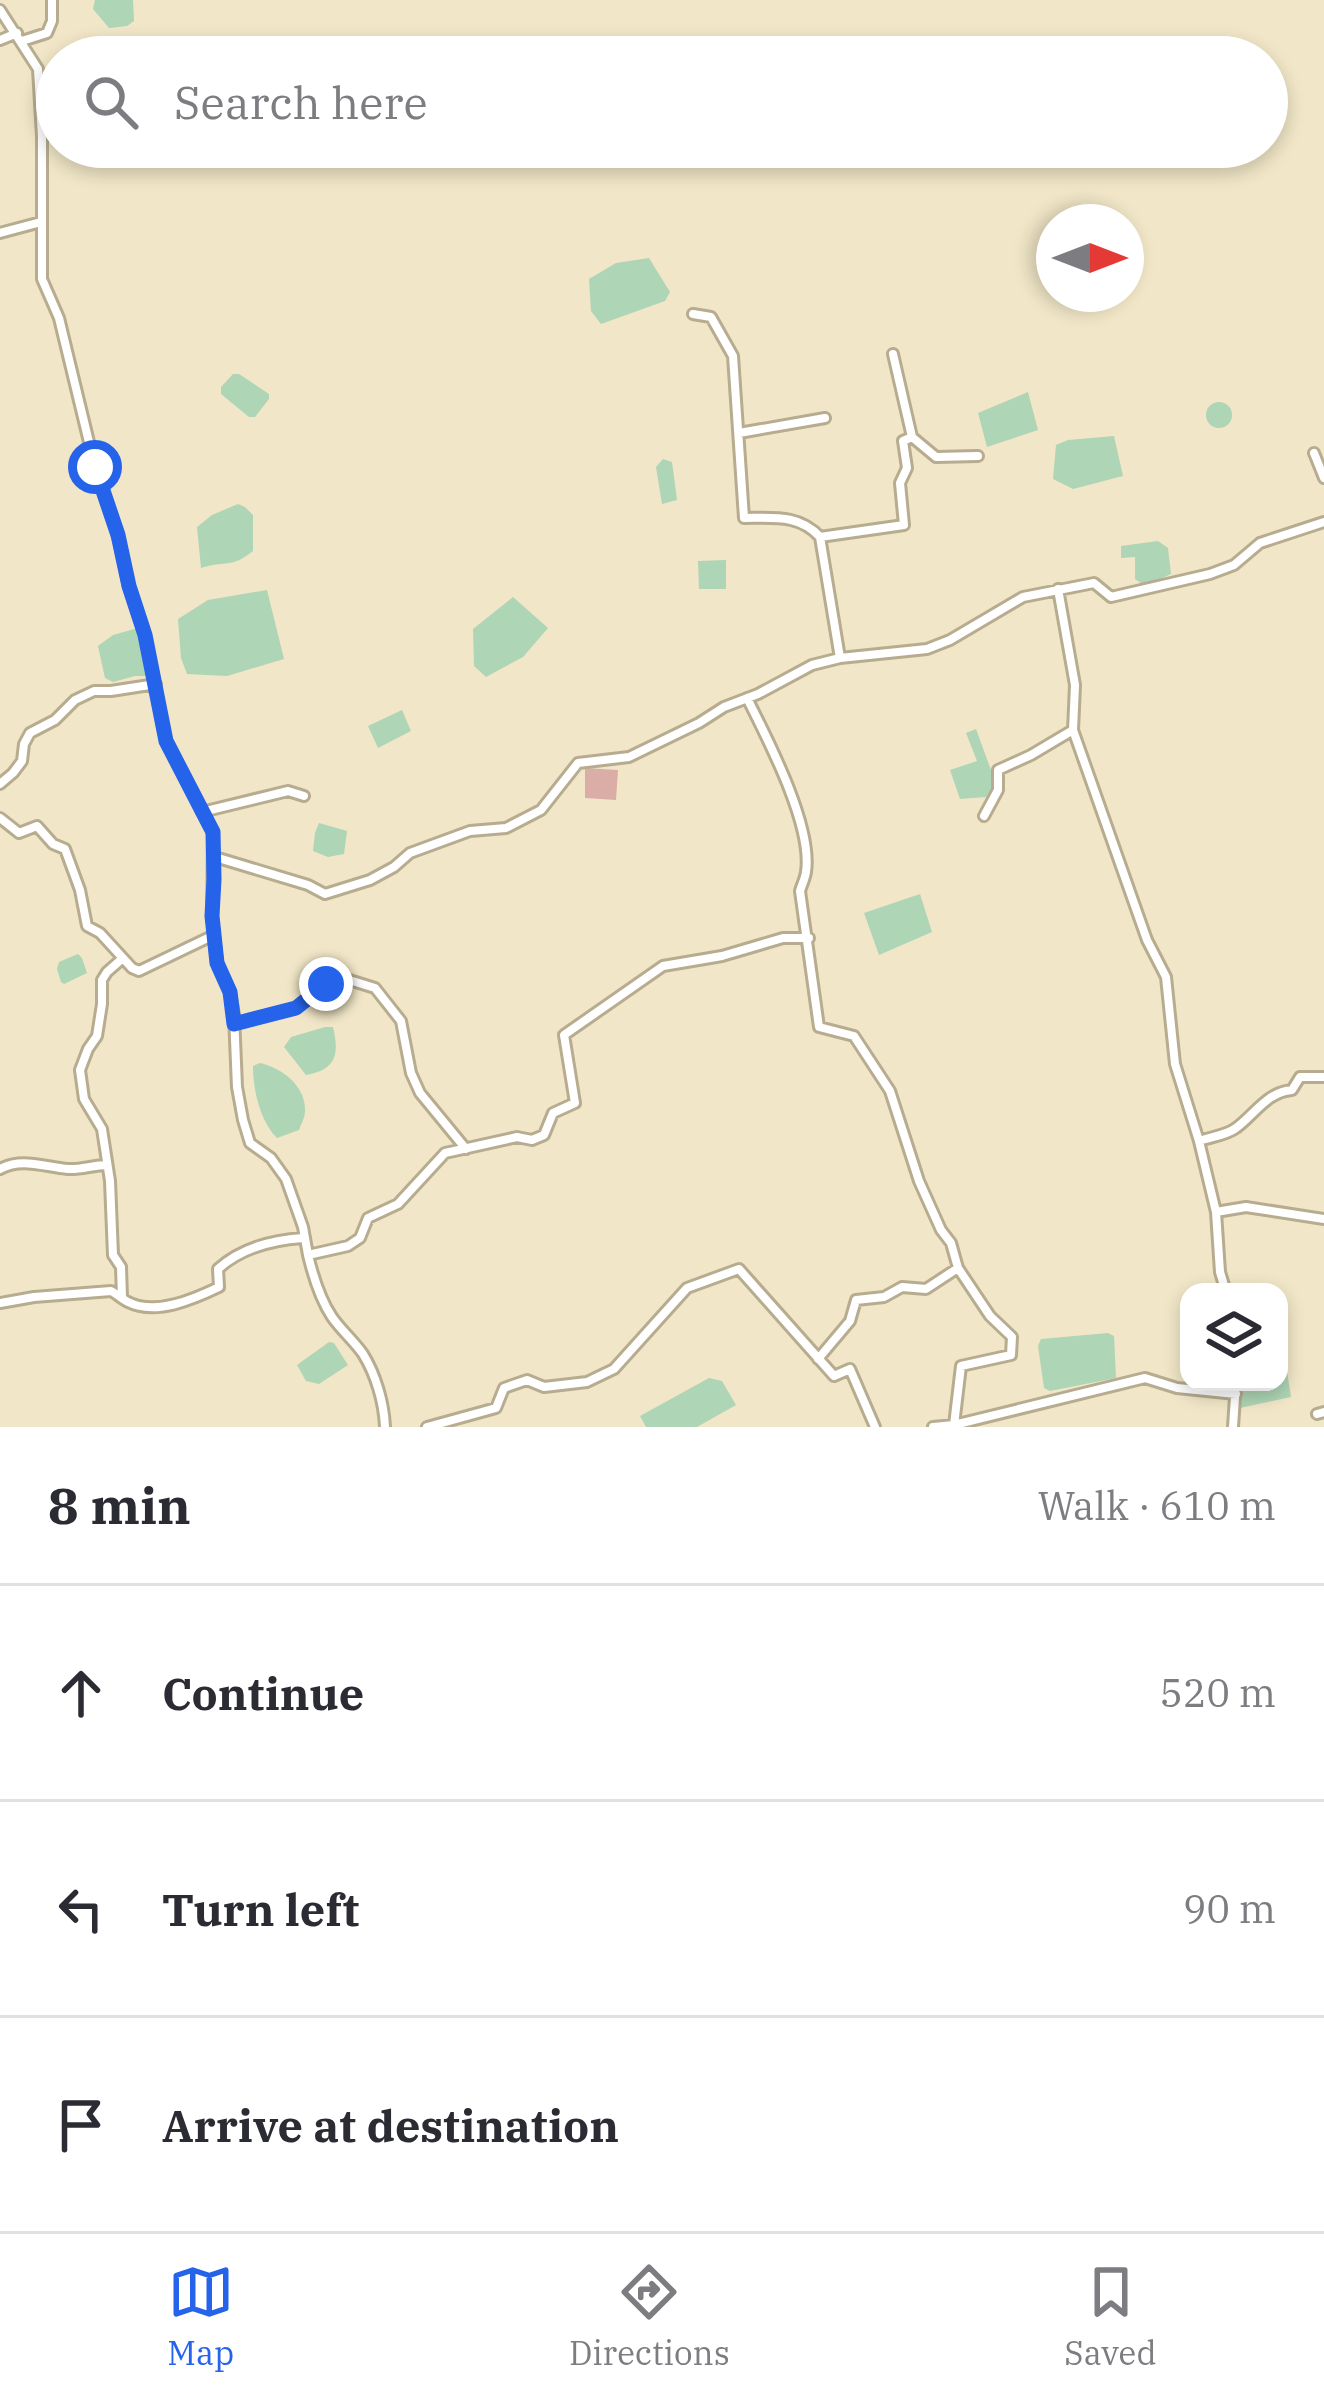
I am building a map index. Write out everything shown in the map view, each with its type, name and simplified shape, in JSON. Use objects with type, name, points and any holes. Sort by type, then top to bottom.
[{"type":"street","points":[[0,40],[47,33],[52,0]]},
{"type":"street","points":[[0,10],[36,66]]},
{"type":"street","points":[[42,168],[42,278],[58,318],[83,426],[145,635],[166,741],[213,832],[217,963],[230,992],[237,1087],[250,1143],[271,1157],[286,1180],[303,1227],[314,1281],[330,1315],[363,1355],[384,1409],[385,1427]]},
{"type":"street","points":[[0,233],[41,221]]},
{"type":"street","points":[[693,314],[710,317],[733,356],[744,518],[793,518],[820,537],[840,658]]},
{"type":"street","points":[[893,354],[912,437],[937,457],[978,456]]},
{"type":"street","points":[[739,433],[825,418]]},
{"type":"street","points":[[820,537],[904,524],[900,483],[908,468],[903,441],[912,437]]},
{"type":"street","points":[[1314,453],[1324,478]]},
{"type":"street","points":[[214,857],[325,894],[370,880],[410,854],[470,831],[506,828],[541,810],[578,763],[629,757],[812,665],[928,649],[1023,597],[1094,584],[1111,597],[1210,574],[1234,565],[1260,543],[1324,522]]},
{"type":"street","points":[[1058,590],[1075,685],[1073,730],[1147,940],[1166,977],[1175,1064],[1216,1212],[1223,1283]]},
{"type":"street","points":[[0,784],[22,761],[29,733],[55,720],[75,700],[94,691],[156,684]]},
{"type":"street","points":[[747,698],[780,764],[800,822],[807,870],[800,891],[819,1027],[854,1036],[890,1090],[919,1181],[951,1243],[958,1268],[991,1316],[1012,1336],[1011,1355],[962,1366],[954,1425]]},
{"type":"street","points":[[984,816],[998,790],[998,770],[1073,730]]},
{"type":"street","points":[[202,812],[288,791],[304,796]]},
{"type":"street","points":[[0,818],[19,833],[37,826],[53,844],[65,849],[87,926],[139,971],[214,935]]},
{"type":"street","points":[[308,1255],[348,1246],[360,1238],[368,1218],[398,1204],[445,1153],[544,1135],[553,1113],[575,1103],[564,1035],[663,966],[784,938],[808,938]]},
{"type":"street","points":[[122,1298],[121,1267],[112,1255],[102,1130],[83,1099],[80,1070],[97,1036],[102,980],[123,958]]},
{"type":"street","points":[[234,1024],[296,1008],[326,984],[346,979],[375,988],[401,1021],[420,1093],[466,1149]]},
{"type":"street","points":[[1199,1141],[1234,1130],[1281,1091],[1292,1090],[1300,1077],[1324,1077]]},
{"type":"street","points":[[0,1168],[17,1162],[63,1169],[107,1165]]},
{"type":"street","points":[[1216,1212],[1246,1207],[1324,1220]]},
{"type":"street","points":[[0,1303],[111,1291],[127,1302],[162,1306],[219,1287],[218,1270],[239,1253],[303,1238]]},
{"type":"street","points":[[818,1359],[850,1321],[856,1300],[884,1297],[902,1286],[926,1289],[958,1268]]},
{"type":"street","points":[[427,1427],[496,1408],[504,1388],[527,1379],[544,1388],[587,1382],[614,1369],[687,1288],[739,1269],[834,1376],[850,1369],[875,1427]]},
{"type":"street","points":[[933,1427],[1145,1378],[1177,1388],[1235,1394]]},
{"type":"street","points":[[1233,1427],[1235,1391]]},
{"type":"shaded area","points":[[95,0],[133,0],[134,21],[109,28],[93,9]]},
{"type":"shaded area","points":[[649,258],[670,292],[665,301],[601,324],[591,311],[589,279],[616,263]]},
{"type":"shaded area","points":[[233,374],[269,394],[255,417],[221,394],[221,387]]},
{"type":"shaded area","points":[[1028,392],[1038,430],[987,447],[978,413]]},
{"type":"shaded area","points":[[1219,402],[1232,415],[1219,428],[1206,415]]},
{"type":"shaded area","points":[[1114,436],[1123,476],[1073,489],[1053,479],[1056,445]]},
{"type":"shaded area","points":[[663,459],[672,462],[677,500],[662,504],[656,467]]},
{"type":"shaded area","points":[[238,504],[253,515],[253,551],[233,562],[201,568],[197,527]]},
{"type":"shaded area","points":[[1158,541],[1168,548],[1171,574],[1145,586],[1135,579],[1135,557],[1121,558],[1121,546]]},
{"type":"shaded area","points":[[726,560],[726,589],[699,589],[698,561]]},
{"type":"shaded area","points":[[267,590],[284,659],[227,676],[187,674],[178,619],[208,600]]},
{"type":"shaded area","points":[[513,597],[548,628],[523,657],[486,677],[474,666],[473,629]]},
{"type":"shaded area","points":[[138,628],[152,676],[113,682],[105,678],[98,646],[113,635]]},
{"type":"shaded area","points":[[402,710],[411,731],[378,748],[368,726]]},
{"type":"shaded area","points":[[976,729],[996,784],[986,797],[960,799],[950,770],[977,761],[966,733]]},
{"type":"shaded area","points":[[585,768],[618,770],[616,800],[585,798]]},
{"type":"shaded area","points":[[319,823],[347,831],[344,854],[328,857],[313,851]]},
{"type":"shaded area","points":[[920,894],[932,932],[879,955],[864,913]]},
{"type":"shaded area","points":[[78,954],[87,973],[64,984],[59,962]]},
{"type":"shaded area","points":[[333,1027],[333,1060],[306,1075],[284,1047],[291,1037]]},
{"type":"shaded area","points":[[260,1063],[297,1086],[305,1114],[299,1130],[277,1138],[266,1123],[253,1075],[253,1066]]},
{"type":"shaded area","points":[[1114,1336],[1116,1378],[1050,1391],[1044,1388],[1041,1339]]},
{"type":"shaded area","points":[[329,1342],[348,1365],[319,1384],[306,1381],[297,1365]]},
{"type":"shaded area","points":[[709,1378],[722,1381],[736,1405],[697,1427],[646,1427],[640,1416]]},
{"type":"shaded area","points":[[1288,1378],[1291,1397],[1240,1408],[1240,1391],[1288,1391]]},
{"type":"route","points":[[95,467],[145,635],[166,741],[213,832],[217,963],[230,992],[234,1024],[296,1008],[326,984]]}]
